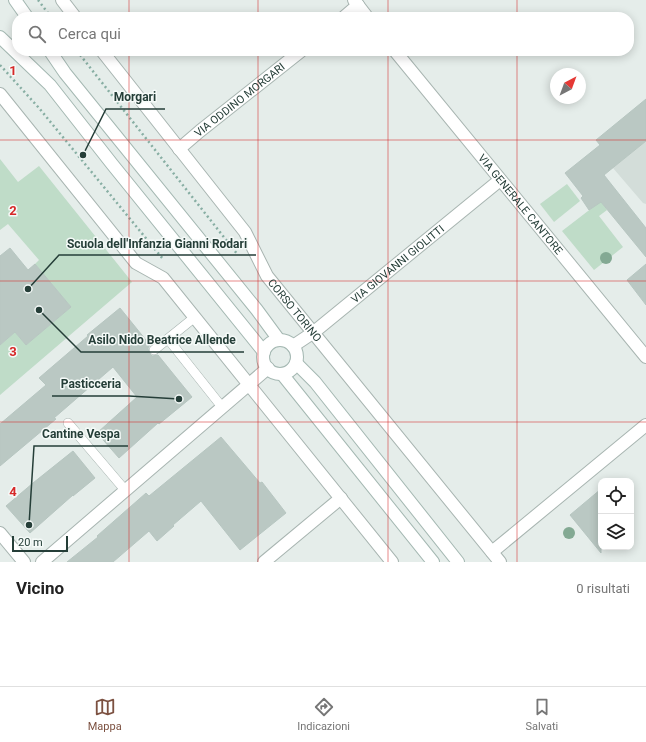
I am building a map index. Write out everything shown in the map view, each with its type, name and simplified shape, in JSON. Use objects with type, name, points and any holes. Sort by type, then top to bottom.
[{"type":"street","points":[[15,0],[23,12]]},
{"type":"street","points":[[62,0],[71,12]]},
{"type":"street","points":[[348,12],[356,3],[363,12]]},
{"type":"street","points":[[0,37],[12,49]]},
{"type":"street","points":[[20,56],[50,85],[264,352],[265,364],[268,368],[276,374],[282,374],[291,370],[296,363],[297,357],[293,346],[284,341],[279,340],[270,344],[264,352]]},
{"type":"street","points":[[53,56],[65,73],[257,310],[279,340]]},
{"type":"street","name":"CORSO TORINO","points":[[106,56],[245,232],[267,276],[500,562]]},
{"type":"street","name":"VIA ODDINO MORGARI","points":[[179,149],[295,56]]},
{"type":"street","name":"VIA GENERALE CANTORE","points":[[399,56],[646,358]]},
{"type":"street","points":[[0,94],[136,263],[163,278],[392,562]]},
{"type":"street","name":"VIA GIOVANNI GIOLITTI","points":[[293,346],[314,332],[500,180]]},
{"type":"street","points":[[296,363],[315,382],[458,562]]},
{"type":"street","points":[[42,562],[268,368]]},
{"type":"street","points":[[282,374],[433,562]]},
{"type":"street","points":[[492,552],[646,425]]},
{"type":"street","points":[[264,562],[341,498]]},
{"type":"street","points":[[0,533],[24,562]]},
{"type":"lane","points":[[154,350],[195,317]]},
{"type":"lane","points":[[168,339],[222,407]]},
{"type":"lane","points":[[68,423],[125,490]]},
{"type":"path","points":[[38,0],[47,12]]},
{"type":"shaded area","points":[[646,141],[646,204],[643,203],[613,168]]},
{"type":"green space","points":[[0,159],[18,182],[39,166],[132,282],[0,395],[0,345],[15,332],[26,345],[71,307],[35,264],[39,260],[8,224],[0,230]]},
{"type":"green space","points":[[567,184],[580,201],[554,222],[540,204]]},
{"type":"green space","points":[[601,201],[607,210],[599,216],[623,247],[594,270],[562,231]]},
{"type":"building","points":[[646,99],[646,141],[604,175],[646,228],[646,257],[601,202],[589,210],[581,198],[583,196],[565,173],[600,145],[596,140]]},
{"type":"building","points":[[10,248],[28,270],[35,264],[71,307],[26,345],[15,332],[0,345],[0,256]]},
{"type":"building","points":[[646,264],[646,305],[627,280]]},
{"type":"building","points":[[120,308],[150,345],[148,348],[149,353],[152,356],[158,355],[192,397],[159,424],[158,423],[119,458],[97,433],[137,397],[113,367],[54,418],[56,419],[0,466],[0,424],[46,385],[39,378]]},
{"type":"building","points":[[221,437],[260,483],[262,482],[286,513],[240,550],[201,501],[157,541],[149,531],[113,562],[67,562],[98,537],[97,536],[146,493],[149,496]]},
{"type":"building","points":[[73,451],[95,478],[73,495],[30,533],[6,506]]},
{"type":"building","points":[[598,492],[598,549],[570,515]]},
{"type":"place","name":"Morgari","points":[[83,155]]},
{"type":"place","name":"Scuola dell'Infanzia Gianni Rodari","points":[[28,289]]},
{"type":"place","name":"Asilo Nido Beatrice Allende","points":[[39,310]]},
{"type":"place","name":"Pasticceria","points":[[179,399]]},
{"type":"place","name":"Cantine Vespa","points":[[29,525]]}]
